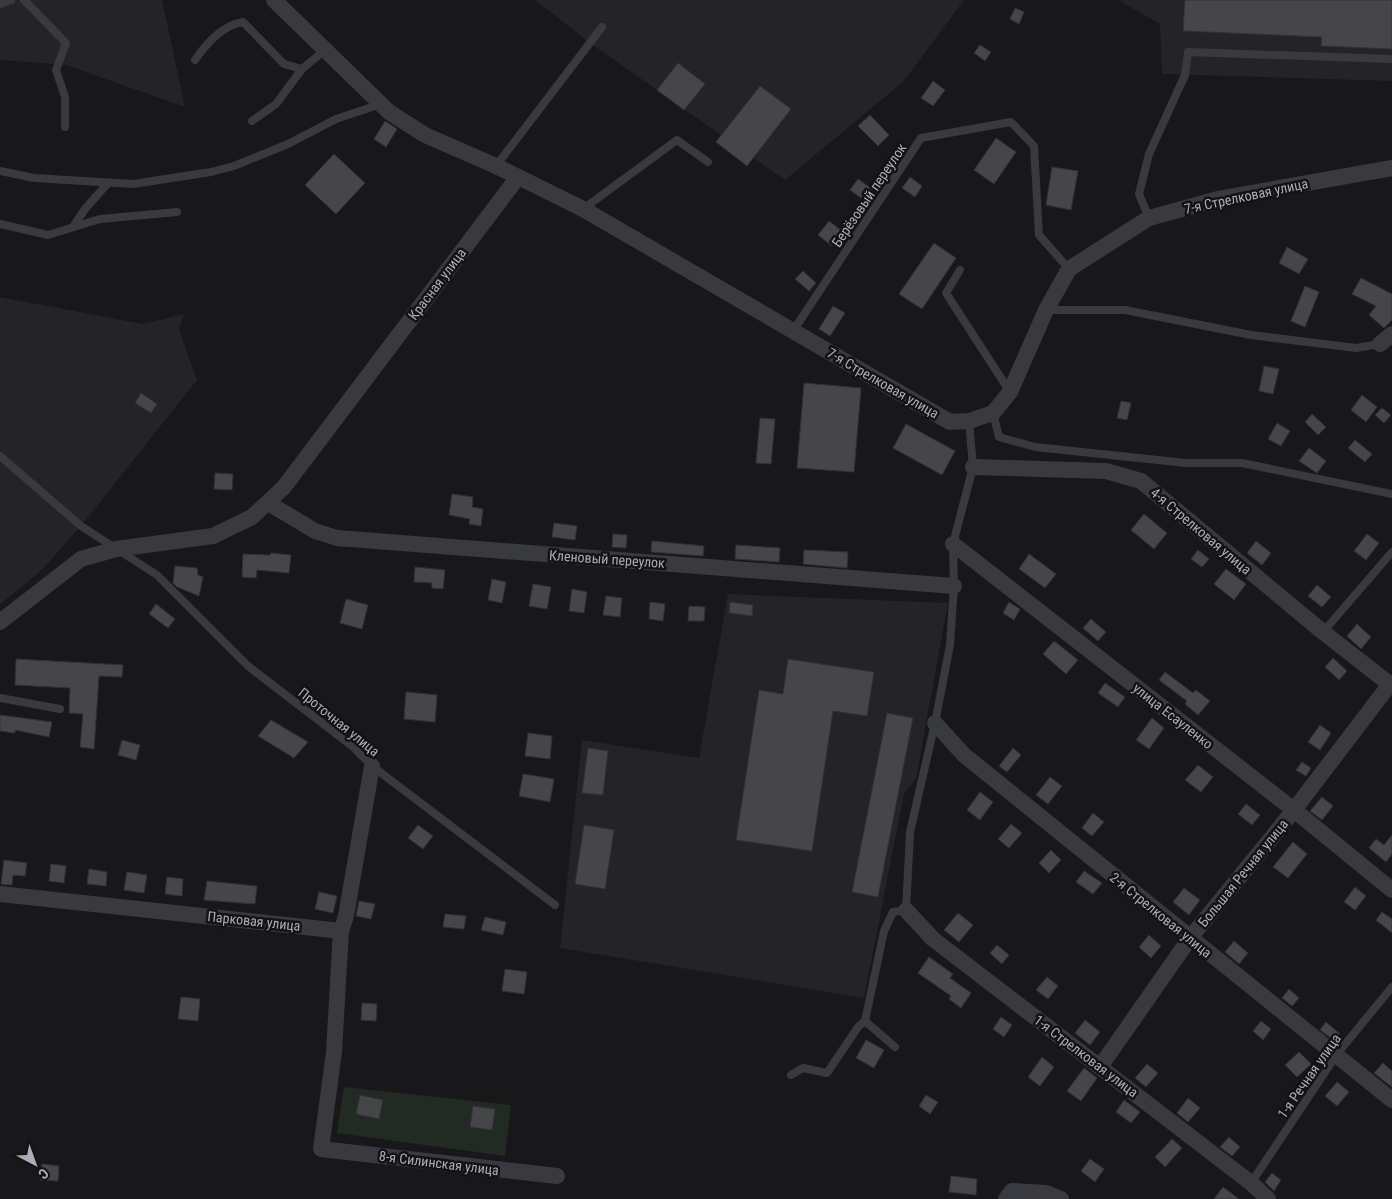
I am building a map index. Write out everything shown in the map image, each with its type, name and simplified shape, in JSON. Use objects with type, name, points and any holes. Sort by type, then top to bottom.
[{"type":"street","points":[[274,0],[382,104],[425,136],[518,177]]},
{"type":"street","name":"7-я Стрелковая улица","points":[[518,177],[583,209],[950,422],[968,421],[993,413],[1010,392],[1046,310],[1069,270],[1149,218],[1218,199],[1392,168]]},
{"type":"street","name":"Красная улица","points":[[0,622],[81,559],[116,549],[213,536],[252,517],[268,504],[284,487],[518,177]]},
{"type":"street","name":"4-я Стрелковая улица","points":[[973,467],[1106,471],[1141,481],[1323,632],[1391,685]]},
{"type":"street","name":"Кленовый переулок","points":[[268,504],[315,532],[337,538],[954,586]]},
{"type":"street","name":"улица Есауленко","points":[[953,544],[1294,810],[1392,890]]},
{"type":"street","name":"Большая Речная улица","points":[[1100,1067],[1190,938],[1294,810],[1391,685]]},
{"type":"street","name":"2-я Стрелковая улица","points":[[935,724],[964,754],[1392,1100]]},
{"type":"street","points":[[341,931],[346,916],[372,766]]},
{"type":"street","name":"Парковая улица","points":[[0,894],[341,931]]},
{"type":"street","name":"1-я Стрелковая улица","points":[[906,910],[933,939],[1251,1183],[1268,1199]]},
{"type":"street","name":"8-я Силинская улица","points":[[341,931],[334,1052],[321,1149],[557,1176]]},
{"type":"street","points":[[1006,1199],[1012,1191],[1046,1193],[1061,1199]]},
{"type":"lane","points":[[0,4],[11,0]]},
{"type":"lane","points":[[24,0],[66,43],[56,70],[65,97],[65,127]]},
{"type":"lane","points":[[195,60],[202,50],[224,30],[243,22],[284,64],[302,69]]},
{"type":"lane","points":[[496,166],[602,26]]},
{"type":"lane","points":[[252,121],[276,104],[302,69],[325,50]]},
{"type":"lane","points":[[1149,218],[1139,194],[1149,154],[1185,75],[1188,52],[1392,59]]},
{"type":"lane","points":[[0,171],[34,178],[133,184],[234,166],[288,144],[336,119],[382,104]]},
{"type":"lane","name":"Берёзовый переулок","points":[[793,331],[921,138],[1011,122],[1034,146],[1039,234],[1069,270]]},
{"type":"lane","points":[[583,209],[677,140],[708,162]]},
{"type":"lane","points":[[72,227],[108,183]]},
{"type":"lane","points":[[0,224],[48,235],[100,219],[177,212]]},
{"type":"lane","points":[[960,270],[946,293],[1010,392]]},
{"type":"lane","points":[[1046,310],[1125,310],[1251,335],[1356,348],[1386,339]]},
{"type":"lane","points":[[993,413],[999,437],[1035,447],[1186,463],[1242,463],[1392,494]]},
{"type":"lane","points":[[792,1075],[803,1068],[828,1073],[858,1027],[865,1021],[884,931],[893,912],[906,910],[910,832],[935,724],[950,645],[954,586],[953,544],[973,467],[968,421]]},
{"type":"lane","name":"Проточная улица","points":[[0,456],[82,526],[157,575],[248,666],[352,746],[372,766],[555,905]]},
{"type":"lane","points":[[1323,632],[1392,552]]},
{"type":"lane","points":[[0,698],[60,709]]},
{"type":"lane","name":"1-я Речная улица","points":[[1251,1183],[1337,1054],[1392,986]]},
{"type":"lane","points":[[865,1021],[895,1047]]},
{"type":"shaded area","points":[[0,0],[162,0],[185,107],[66,65],[0,60]]},
{"type":"shaded area","points":[[535,0],[964,0],[903,82],[785,180],[590,43]]},
{"type":"shaded area","points":[[1118,0],[1392,0],[1392,81],[1162,74],[1160,24]]},
{"type":"shaded area","points":[[0,297],[143,324],[184,314],[179,330],[197,380],[81,526],[40,572],[0,604]]},
{"type":"shaded area","points":[[728,594],[948,603],[916,779],[904,794],[864,998],[560,948],[582,740],[699,758]]},
{"type":"shaded area","points":[[344,1087],[511,1105],[505,1156],[337,1133]]},
{"type":"building","points":[[1185,0],[1392,0],[1392,49],[1321,46],[1322,37],[1183,31]]},
{"type":"building","points":[[1015,8],[1024,12],[1019,24],[1010,19]]},
{"type":"building","points":[[980,45],[991,52],[985,61],[974,53]]},
{"type":"building","points":[[678,63],[705,84],[684,110],[657,90]]},
{"type":"building","points":[[933,81],[945,90],[933,106],[921,98]]},
{"type":"building","points":[[760,86],[791,109],[747,166],[716,142]]},
{"type":"building","points":[[870,115],[889,135],[878,146],[858,126]]},
{"type":"building","points":[[385,121],[397,129],[386,147],[374,139]]},
{"type":"building","points":[[996,138],[1016,152],[994,184],[974,170]]},
{"type":"building","points":[[334,154],[365,183],[336,214],[305,185]]},
{"type":"building","points":[[1052,167],[1078,171],[1071,210],[1046,205]]},
{"type":"building","points":[[910,177],[922,186],[915,197],[902,188]]},
{"type":"building","points":[[858,179],[872,189],[864,200],[850,190]]},
{"type":"building","points":[[829,221],[843,232],[832,246],[818,235]]},
{"type":"building","points":[[934,243],[956,258],[922,309],[899,294]]},
{"type":"building","points":[[1287,247],[1308,259],[1299,274],[1279,263]]},
{"type":"building","points":[[803,271],[816,283],[809,291],[795,279]]},
{"type":"building","points":[[1361,278],[1392,294],[1392,320],[1384,328],[1369,315],[1376,306],[1352,294]]},
{"type":"building","points":[[1305,286],[1319,292],[1305,327],[1291,321]]},
{"type":"building","points":[[833,306],[845,313],[830,336],[819,329]]},
{"type":"building","points":[[1264,366],[1279,369],[1273,394],[1259,391]]},
{"type":"building","points":[[804,383],[861,388],[854,472],[797,468]]},
{"type":"building","points":[[141,393],[157,404],[151,413],[135,403]]},
{"type":"building","points":[[1362,395],[1377,407],[1366,422],[1351,410]]},
{"type":"building","points":[[1121,401],[1131,403],[1127,420],[1117,418]]},
{"type":"building","points":[[1382,408],[1391,415],[1384,423],[1375,415]]},
{"type":"building","points":[[1312,414],[1326,427],[1318,435],[1305,422]]},
{"type":"building","points":[[760,418],[775,419],[771,464],[756,463]]},
{"type":"building","points":[[1277,423],[1290,431],[1281,446],[1268,439]]},
{"type":"building","points":[[906,424],[955,451],[942,475],[893,448]]},
{"type":"building","points":[[1355,440],[1372,454],[1365,462],[1348,448]]},
{"type":"building","points":[[1309,448],[1326,461],[1317,473],[1299,461]]},
{"type":"building","points":[[215,473],[233,474],[232,490],[214,489]]},
{"type":"building","points":[[452,494],[473,497],[472,507],[483,509],[481,526],[469,524],[470,519],[449,515]]},
{"type":"building","points":[[1144,514],[1167,533],[1154,549],[1131,530]]},
{"type":"building","points":[[554,523],[577,526],[575,540],[552,537]]},
{"type":"building","points":[[613,534],[627,535],[626,548],[612,547]]},
{"type":"building","points":[[1367,534],[1379,543],[1366,560],[1354,551]]},
{"type":"building","points":[[652,541],[704,546],[703,556],[651,552]]},
{"type":"building","points":[[1256,541],[1271,553],[1262,565],[1247,553]]},
{"type":"building","points":[[736,545],[780,548],[779,562],[735,559]]},
{"type":"building","points":[[804,550],[848,552],[847,568],[803,564]]},
{"type":"building","points":[[1198,550],[1209,559],[1202,567],[1191,559]]},
{"type":"building","points":[[271,553],[291,555],[289,573],[257,570],[256,578],[242,577],[243,554],[270,555]]},
{"type":"building","points":[[1029,554],[1056,574],[1045,588],[1019,569]]},
{"type":"building","points":[[175,566],[197,568],[198,575],[203,577],[199,596],[177,587],[173,583]]},
{"type":"building","points":[[415,567],[445,570],[443,589],[432,588],[432,583],[414,582]]},
{"type":"building","points":[[1226,569],[1246,584],[1234,600],[1214,584]]},
{"type":"building","points":[[492,579],[506,582],[502,603],[488,600]]},
{"type":"building","points":[[533,584],[551,587],[547,609],[529,606]]},
{"type":"building","points":[[1317,585],[1331,597],[1322,607],[1308,596]]},
{"type":"building","points":[[572,589],[587,592],[584,613],[569,611]]},
{"type":"building","points":[[606,596],[622,598],[620,617],[603,615]]},
{"type":"building","points":[[346,599],[368,605],[362,629],[340,623]]},
{"type":"building","points":[[650,602],[665,604],[663,621],[649,619]]},
{"type":"building","points":[[730,602],[753,605],[752,616],[729,613]]},
{"type":"building","points":[[1009,602],[1020,609],[1014,620],[1003,613]]},
{"type":"building","points":[[156,604],[175,619],[168,628],[149,614]]},
{"type":"building","points":[[689,606],[705,607],[704,621],[688,621]]},
{"type":"building","points":[[1091,619],[1106,632],[1098,641],[1083,628]]},
{"type":"building","points":[[1357,624],[1371,637],[1361,649],[1347,636]]},
{"type":"building","points":[[1054,641],[1078,660],[1066,674],[1043,654]]},
{"type":"building","points":[[1333,658],[1347,671],[1339,680],[1325,667]]},
{"type":"building","points":[[16,659],[123,665],[122,677],[99,676],[94,749],[80,747],[83,714],[69,713],[70,688],[15,685]]},
{"type":"building","points":[[788,659],[874,672],[867,716],[833,711],[812,851],[736,840],[759,690],[783,694]]},
{"type":"building","points":[[1165,672],[1193,693],[1196,690],[1210,701],[1198,715],[1185,704],[1187,701],[1159,680]]},
{"type":"building","points":[[1105,683],[1125,697],[1118,707],[1098,693]]},
{"type":"building","points":[[406,692],[437,695],[435,722],[404,719]]},
{"type":"building","points":[[887,713],[913,718],[878,897],[852,892]]},
{"type":"building","points":[[0,715],[52,722],[49,737],[15,730],[15,733],[0,731]]},
{"type":"building","points":[[1152,718],[1164,728],[1149,749],[1136,740]]},
{"type":"building","points":[[271,720],[308,742],[294,758],[258,736]]},
{"type":"building","points":[[1320,725],[1331,733],[1320,750],[1308,742]]},
{"type":"building","points":[[528,733],[552,736],[550,759],[525,756]]},
{"type":"building","points":[[122,740],[140,745],[136,760],[118,755]]},
{"type":"building","points":[[588,748],[608,751],[603,795],[582,793]]},
{"type":"building","points":[[1013,748],[1021,755],[1007,772],[999,766]]},
{"type":"building","points":[[1302,762],[1311,768],[1306,776],[1296,770]]},
{"type":"building","points":[[1198,765],[1213,777],[1201,792],[1185,780]]},
{"type":"building","points":[[523,774],[554,779],[550,802],[519,796]]},
{"type":"building","points":[[1050,777],[1062,786],[1048,804],[1036,795]]},
{"type":"building","points":[[980,792],[993,802],[980,820],[967,810]]},
{"type":"building","points":[[1322,797],[1333,806],[1322,820],[1310,811]]},
{"type":"building","points":[[1246,804],[1260,815],[1252,825],[1238,814]]},
{"type":"building","points":[[1093,813],[1104,822],[1092,836],[1082,828]]},
{"type":"building","points":[[1011,824],[1022,833],[1009,848],[998,839]]},
{"type":"building","points":[[418,825],[433,836],[423,849],[408,838]]},
{"type":"building","points":[[584,825],[614,830],[605,889],[575,884]]},
{"type":"building","points":[[1392,835],[1392,854],[1386,862],[1369,848],[1376,839],[1384,845]]},
{"type":"building","points":[[1293,842],[1307,854],[1288,878],[1273,867]]},
{"type":"building","points":[[1051,850],[1061,860],[1049,873],[1039,863]]},
{"type":"building","points":[[4,860],[27,863],[25,876],[13,875],[12,885],[1,884]]},
{"type":"building","points":[[51,864],[66,866],[64,883],[49,881]]},
{"type":"building","points":[[89,869],[107,872],[106,886],[87,884]]},
{"type":"building","points":[[1084,871],[1102,883],[1093,894],[1076,882]]},
{"type":"building","points":[[127,872],[147,875],[144,893],[124,890]]},
{"type":"building","points":[[167,877],[183,879],[182,896],[165,894]]},
{"type":"building","points":[[207,881],[257,886],[255,904],[204,900]]},
{"type":"building","points":[[1355,887],[1366,896],[1355,910],[1344,902]]},
{"type":"building","points":[[1184,888],[1200,900],[1189,915],[1173,902]]},
{"type":"building","points":[[319,892],[337,896],[333,913],[315,909]]},
{"type":"building","points":[[359,901],[375,904],[371,919],[356,916]]},
{"type":"building","points":[[1382,912],[1392,919],[1392,933],[1376,920]]},
{"type":"building","points":[[958,913],[973,925],[959,942],[944,930]]},
{"type":"building","points":[[445,914],[466,916],[464,929],[443,927]]},
{"type":"building","points":[[485,917],[506,922],[503,935],[481,930]]},
{"type":"building","points":[[1149,935],[1161,946],[1151,958],[1139,947]]},
{"type":"building","points":[[1234,941],[1248,953],[1239,964],[1225,952]]},
{"type":"building","points":[[997,945],[1009,955],[1002,964],[990,953]]},
{"type":"building","points":[[929,957],[953,974],[950,978],[971,993],[961,1008],[949,999],[951,996],[918,973]]},
{"type":"building","points":[[505,969],[527,972],[524,994],[502,991]]},
{"type":"building","points":[[1047,977],[1058,986],[1048,999],[1036,990]]},
{"type":"building","points":[[1289,989],[1299,998],[1292,1006],[1282,998]]},
{"type":"building","points":[[181,997],[200,999],[198,1021],[178,1019]]},
{"type":"building","points":[[362,1003],[377,1004],[376,1021],[361,1020]]},
{"type":"building","points":[[1001,1017],[1012,1025],[1004,1037],[993,1029]]},
{"type":"building","points":[[1085,1020],[1100,1032],[1090,1045],[1075,1033]]},
{"type":"building","points":[[1261,1021],[1271,1029],[1263,1040],[1253,1031]]},
{"type":"building","points":[[1326,1022],[1340,1034],[1335,1041],[1320,1030]]},
{"type":"building","points":[[866,1040],[884,1050],[874,1068],[856,1058]]},
{"type":"building","points":[[1299,1052],[1311,1064],[1297,1077],[1285,1065]]},
{"type":"building","points":[[1042,1057],[1054,1067],[1040,1086],[1028,1077]]},
{"type":"building","points":[[1383,1063],[1392,1071],[1392,1087],[1374,1073]]},
{"type":"building","points":[[1147,1064],[1158,1073],[1146,1087],[1135,1078]]},
{"type":"building","points":[[1084,1068],[1097,1078],[1081,1101],[1067,1091]]},
{"type":"building","points":[[1337,1082],[1349,1092],[1337,1106],[1325,1096]]},
{"type":"building","points":[[360,1095],[383,1100],[379,1119],[356,1114]]},
{"type":"building","points":[[926,1095],[938,1102],[930,1114],[919,1106]]},
{"type":"building","points":[[1188,1098],[1200,1108],[1188,1122],[1177,1113]]},
{"type":"building","points":[[1124,1100],[1140,1112],[1131,1123],[1116,1112]]},
{"type":"building","points":[[473,1106],[495,1109],[492,1130],[470,1127]]},
{"type":"building","points":[[1229,1137],[1240,1147],[1232,1156],[1220,1147]]},
{"type":"building","points":[[1172,1139],[1182,1148],[1165,1167],[1155,1157]]},
{"type":"building","points":[[1090,1159],[1104,1169],[1095,1182],[1081,1171]]},
{"type":"building","points":[[42,1164],[59,1166],[58,1181],[40,1180]]},
{"type":"building","points":[[1272,1173],[1281,1180],[1274,1191],[1265,1182]]},
{"type":"building","points":[[951,1176],[977,1179],[976,1195],[949,1192]]},
{"type":"building","points":[[1223,1187],[1239,1199],[1214,1199]]}]
